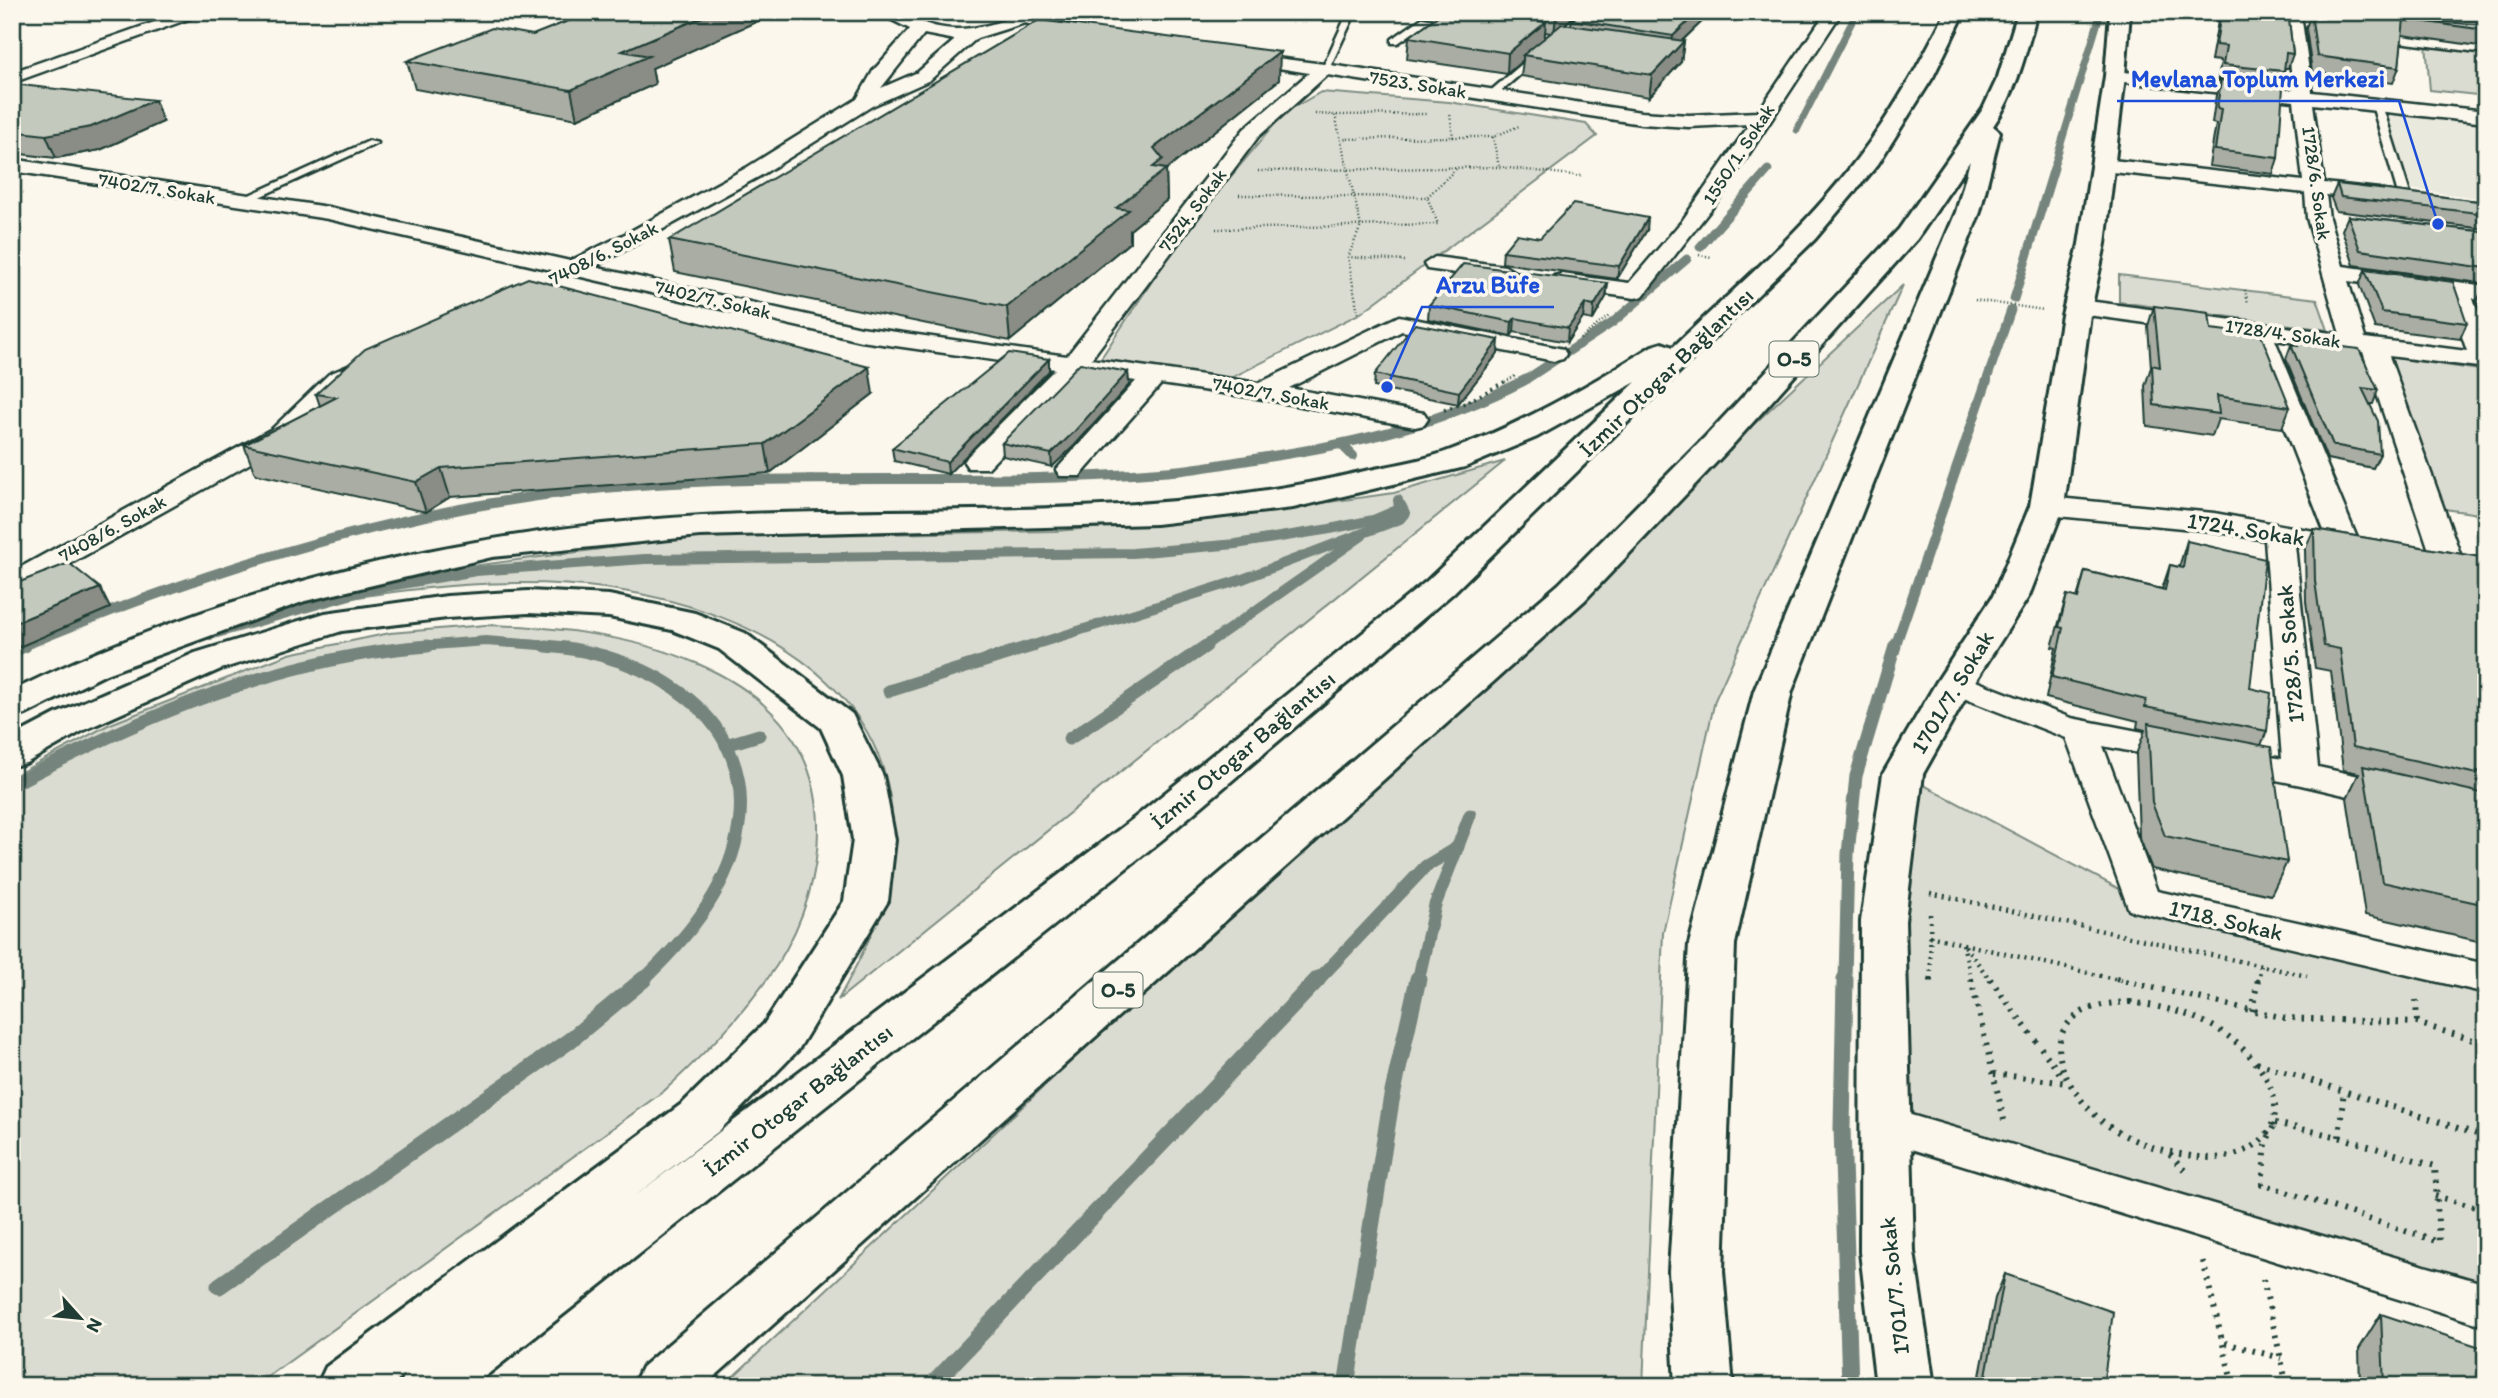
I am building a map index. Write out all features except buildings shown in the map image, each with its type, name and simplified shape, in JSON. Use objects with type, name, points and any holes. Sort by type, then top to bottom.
[{"type":"main road","name":"İzmir Otogar Bağlantısı","points":[[429,1386],[1148,829],[1440,587],[1740,301],[1806,234],[1866,164],[1923,77],[1956,12]]},
{"type":"main road","name":"O-5","points":[[662,1386],[1572,592],[1717,443],[1908,234],[1994,109],[2008,77],[2028,12]]},
{"type":"main road","name":"1701/7. Sokak","points":[[1905,1386],[1886,1252],[1887,1125],[1883,921],[1903,774],[1955,683],[2011,596],[2047,506],[2103,165],[2120,12]]},
{"type":"main road","points":[[1704,1386],[1696,1271],[1712,944],[1773,691],[1968,212],[1994,109]]},
{"type":"main road","points":[[12,706],[93,666],[294,593],[492,547],[700,526],[1156,514],[1293,498],[1441,463],[1526,430],[1603,390],[1740,301]]},
{"type":"main road","points":[[12,754],[70,722],[208,661],[338,621],[447,607],[528,602],[609,606],[682,621],[732,641],[838,722],[863,776],[874,841],[866,901],[826,969],[781,1037],[701,1117],[346,1386]]},
{"type":"street","points":[[12,78],[200,12]]},
{"type":"street","points":[[884,12],[917,21],[932,34],[1074,32]]},
{"type":"street","name":"1550/1. Sokak","points":[[1635,292],[1674,249],[1834,12]]},
{"type":"street","points":[[2196,12],[2316,22]]},
{"type":"street","points":[[978,33],[1017,22],[1014,14]]},
{"type":"street","points":[[1014,14],[1074,32],[1101,36]]},
{"type":"street","points":[[2348,19],[2479,32],[2486,47],[2344,30],[2348,19]]},
{"type":"street","points":[[865,102],[879,75],[917,21]]},
{"type":"street","name":"1728/6. Sokak","points":[[2294,21],[2318,218],[2334,272],[2448,562]]},
{"type":"street","name":"7408/6. Sokak","points":[[538,285],[639,236],[753,172],[865,102],[924,76],[978,33]]},
{"type":"street","name":"7523. Sokak","points":[[1219,54],[1667,121],[1735,121],[1763,118]]},
{"type":"street","name":"7524. Sokak","points":[[978,462],[1074,364],[1251,133],[1324,69]]},
{"type":"street","points":[[2115,76],[2486,117]]},
{"type":"street","name":"7402/7. Sokak","points":[[12,165],[328,213],[576,267],[861,334],[1263,391],[1415,419]]},
{"type":"street","points":[[2103,165],[2432,200]]},
{"type":"street","points":[[2318,218],[2344,221]]},
{"type":"street","points":[[1435,264],[1635,292]]},
{"type":"street","points":[[2334,272],[2486,293]]},
{"type":"street","points":[[2458,289],[2484,360]]},
{"type":"street","name":"1728/4. Sokak","points":[[2078,311],[2258,329],[2484,360]]},
{"type":"street","points":[[1263,391],[1399,323],[1554,354]]},
{"type":"street","points":[[2258,329],[2346,545]]},
{"type":"street","name":"7408/6. Sokak","points":[[12,584],[281,435],[338,379],[376,361]]},
{"type":"street","points":[[1070,470],[1155,375]]},
{"type":"street","name":"1724. Sokak","points":[[2047,506],[2214,522],[2384,551]]},
{"type":"street","name":"1728/5. Sokak","points":[[2279,534],[2301,774]]},
{"type":"street","points":[[1955,683],[2062,727],[2081,732],[2301,774],[2486,816]]},
{"type":"street","name":"1718. Sokak","points":[[2081,732],[2142,901],[2486,979]]},
{"type":"street","points":[[1887,1125],[2486,1305]]},
{"type":"lane","points":[[1324,69],[1352,12]]},
{"type":"lane","points":[[1395,41],[1433,12]]},
{"type":"lane","points":[[1424,20],[1462,25]]},
{"type":"lane","points":[[1491,95],[1548,47]]},
{"type":"lane","points":[[2376,106],[2405,197]]},
{"type":"lane","points":[[242,201],[373,142]]},
{"type":"path","points":[[1360,324],[1348,257],[1361,226],[1335,115],[1437,114]]},
{"type":"path","points":[[1450,114],[1453,137]]},
{"type":"path","points":[[1341,139],[1493,137],[1530,122]]},
{"type":"path","points":[[1493,137],[1499,167]]},
{"type":"path","points":[[1221,172],[1499,167],[1582,176]]},
{"type":"path","points":[[1203,195],[1427,197],[1458,168]]},
{"type":"path","points":[[1176,230],[1438,224],[1427,197]]},
{"type":"path","points":[[1348,257],[1435,264]]},
{"type":"path","points":[[1415,419],[1465,403],[1595,331],[1635,292]]},
{"type":"path","points":[[1975,300],[2078,311]]},
{"type":"path","points":[[1931,990],[1928,892],[2313,977]]},
{"type":"path","points":[[1883,921],[1931,937],[2285,1018],[2417,1023],[2486,1044]]},
{"type":"path","points":[[1963,944],[2006,1127]]},
{"type":"path","points":[[1963,944],[2084,1105],[2108,1126],[2138,1142],[2170,1154],[2206,1158],[2237,1155],[2261,1142],[2274,1124]]},
{"type":"path","points":[[2252,1011],[2261,966]]},
{"type":"path","points":[[2403,997],[2428,1003]]},
{"type":"path","points":[[2416,1000],[2417,1023]]},
{"type":"path","points":[[2067,1083],[2059,1057],[2061,1034],[2076,1016],[2099,1005],[2120,1003],[2165,1007],[2200,1020],[2232,1039],[2257,1063],[2275,1094],[2274,1124],[2266,1143],[2262,1184],[2439,1242],[2435,1166],[2339,1137],[2274,1124]]},
{"type":"path","points":[[2257,1063],[2486,1137]]},
{"type":"path","points":[[1994,1074],[2067,1083]]},
{"type":"path","points":[[2339,1137],[2344,1090]]},
{"type":"path","points":[[2435,1196],[2486,1210]]},
{"type":"path","points":[[2192,1218],[2233,1386]]},
{"type":"path","points":[[2254,1237],[2287,1386]]},
{"type":"path","points":[[2224,1343],[2281,1357]]},
{"type":"shaded area","points":[[2426,44],[2480,50],[2486,64],[2486,96],[2430,90]]},
{"type":"shaded area","points":[[1321,92],[1449,102],[1586,124],[1597,136],[1361,313],[1227,380],[1099,361],[1186,230],[1284,113]]},
{"type":"shaded area","points":[[2385,113],[2486,124],[2486,199],[2410,189]]},
{"type":"shaded area","points":[[2119,275],[2317,299],[2328,330],[2119,302]]},
{"type":"shaded area","points":[[1903,285],[1715,700],[1663,933],[1643,1386],[723,1386]]},
{"type":"shaded area","points":[[2389,357],[2486,371],[2486,515],[2438,508]]},
{"type":"shaded area","points":[[1505,461],[838,1000],[870,937],[887,886],[891,807],[878,754],[852,709],[816,672],[771,641],[721,617],[667,600],[611,589],[503,583],[430,588],[322,603],[442,570],[692,537],[1055,531],[1206,519],[1394,493]]},
{"type":"shaded area","points":[[486,625],[536,627],[590,634],[645,646],[698,664],[744,689],[782,724],[808,768],[818,824],[818,843],[808,898],[795,932],[777,965],[724,1031],[664,1091],[255,1386],[12,1386],[12,777],[108,725],[289,654],[390,633]]},
{"type":"shaded area","points":[[1903,774],[2142,901],[2486,979],[2486,1305],[1887,1125]]},
{"type":"waterway","points":[[1797,130],[1857,12]]},
{"type":"waterway","points":[[2053,170],[2101,12]]},
{"type":"waterway","points":[[2014,299],[2054,168]]},
{"type":"waterway","points":[[1700,247],[1768,170]]},
{"type":"waterway","points":[[1522,382],[1612,323],[1687,259]]},
{"type":"waterway","points":[[1986,382],[2011,310]]},
{"type":"waterway","points":[[21,647],[170,589],[247,564],[402,521],[481,505],[560,493],[708,481],[1048,478],[1194,469],[1367,438],[1431,420],[1525,380]]},
{"type":"waterway","points":[[1895,647],[1987,380]]},
{"type":"waterway","points":[[1341,444],[1353,456]]},
{"type":"waterway","points":[[210,635],[367,590],[476,571],[645,559],[1133,553],[1236,544],[1330,529],[1373,520],[1399,509],[1398,500]]},
{"type":"waterway","points":[[1027,647],[1240,580],[1400,519],[1405,513],[1401,505]]},
{"type":"waterway","points":[[1203,647],[1362,536]]},
{"type":"waterway","points":[[405,647],[486,641],[566,647]]},
{"type":"waterway","points":[[12,651],[25,646]]},
{"type":"waterway","points":[[12,785],[110,736],[213,694],[319,663],[373,652],[428,646]]},
{"type":"waterway","points":[[546,646],[584,651],[622,662],[657,678],[689,699],[714,725],[732,757],[740,794],[737,836],[723,878],[687,933],[644,979]]},
{"type":"waterway","points":[[889,691],[1032,646]]},
{"type":"waterway","points":[[1069,739],[1206,646]]},
{"type":"waterway","points":[[1845,981],[1848,854],[1856,776],[1895,646]]},
{"type":"waterway","points":[[726,745],[759,735]]},
{"type":"waterway","points":[[1457,847],[1470,815]]},
{"type":"waterway","points":[[1317,981],[1426,866],[1457,847]]},
{"type":"waterway","points":[[1418,981],[1435,905],[1457,847]]},
{"type":"waterway","points":[[219,1286],[569,1041],[644,979]]},
{"type":"waterway","points":[[931,1386],[1318,979]]},
{"type":"waterway","points":[[1346,1386],[1391,1101],[1418,979]]},
{"type":"waterway","points":[[1845,979],[1842,1128],[1850,1386]]},
{"type":"place","name":"Mevlana Toplum Merkezi","points":[[2438,224]]},
{"type":"place","name":"Arzu Büfe","points":[[1387,387]]}]
